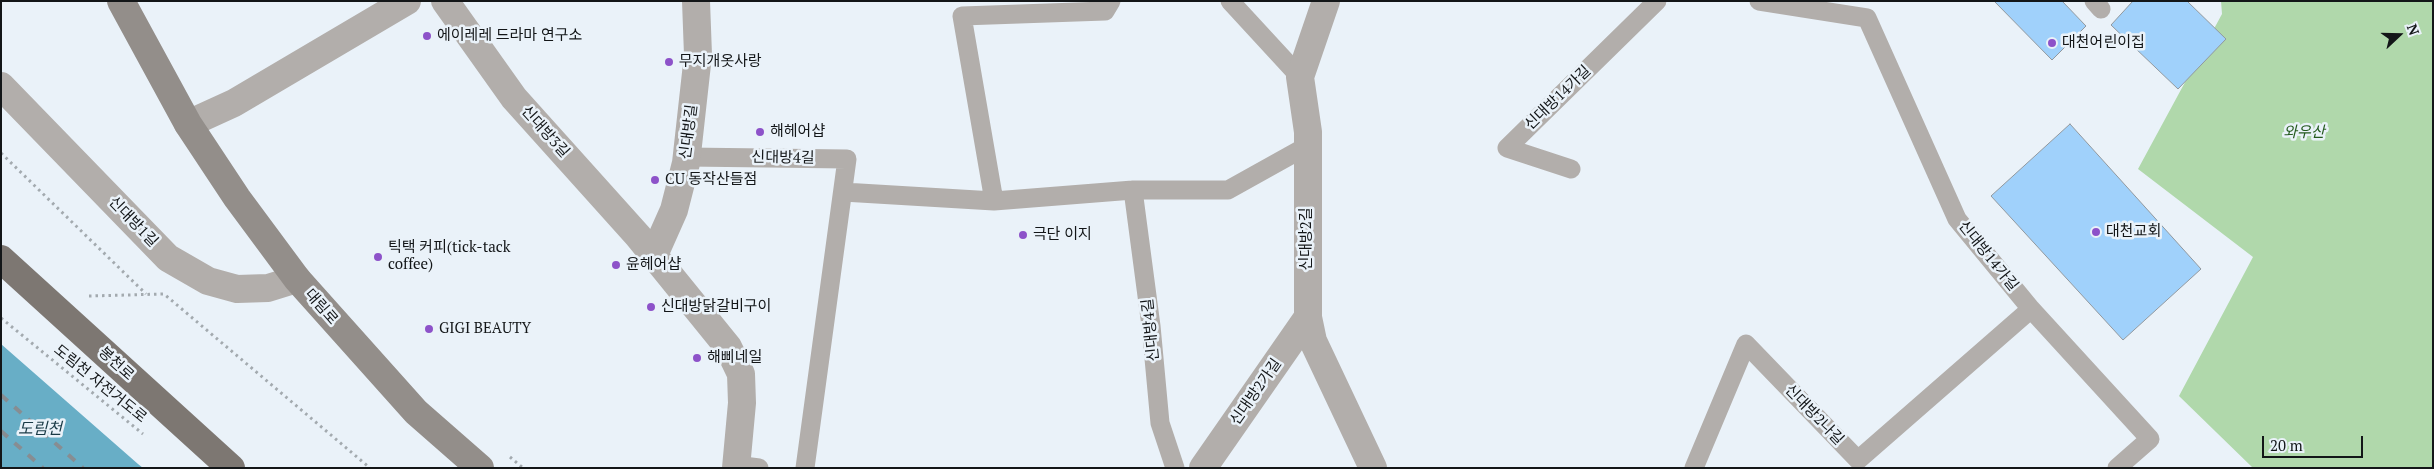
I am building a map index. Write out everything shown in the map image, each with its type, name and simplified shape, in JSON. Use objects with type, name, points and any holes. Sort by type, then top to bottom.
[{"type":"main road","name":"대림로","points":[[121,1],[188,124],[236,198],[297,279],[416,412],[480,468]]},
{"type":"main road","name":"봉천로","points":[[1,259],[231,468]]},
{"type":"street","points":[[188,124],[234,103],[407,1]]},
{"type":"street","name":"신대방3길","points":[[445,1],[514,98],[654,255]]},
{"type":"street","name":"신대방길","points":[[654,255],[674,210],[687,157],[698,56],[696,1]]},
{"type":"street","name":"신대방2길","points":[[1326,1],[1300,77],[1307,146],[1308,317],[1313,341],[1373,468]]},
{"type":"street","name":"신대방1길","points":[[1,86],[168,258],[208,281],[237,289],[268,288],[297,279]]},
{"type":"street","points":[[654,255],[728,347],[741,374],[744,467]]},
{"type":"street","name":"신대방2가길","points":[[1203,468],[1308,317]]},
{"type":"lane","points":[[994,201],[962,16],[1104,11],[1111,1]]},
{"type":"lane","points":[[1230,1],[1300,77]]},
{"type":"lane","name":"신대방14가길","points":[[1571,169],[1507,148],[1657,1]]},
{"type":"lane","name":"신대방14가길","points":[[1759,1],[1867,18],[1957,219],[2031,309],[2150,439],[2117,468]]},
{"type":"lane","points":[[843,192],[994,201],[1133,190],[1228,190],[1307,146]]},
{"type":"lane","name":"신대방4길","points":[[687,157],[847,159],[805,468]]},
{"type":"lane","name":"신대방4길","points":[[1133,190],[1151,326],[1160,423],[1175,468]]},
{"type":"lane","name":"신대방2나길","points":[[1694,468],[1746,344],[1858,460],[2031,309]]},
{"type":"path","points":[[1,153],[146,294]]},
{"type":"path","points":[[88,296],[164,294],[370,468]]},
{"type":"path","name":"도림천 자전거도로","points":[[1,318],[146,436]]},
{"type":"green space","name":"와우산","points":[[2221,1],[2433,1],[2433,468],[2253,468],[2179,396],[2253,257],[2138,169],[2222,14]]},
{"type":"water","name":"도림천","points":[[1,344],[138,464],[143,468],[1,468]]},
{"type":"building","name":"대천어린이집","points":[[1994,1],[2062,1],[2086,26],[2052,60]]},
{"type":"building","points":[[2133,1],[2187,1],[2226,39],[2178,89],[2111,25]]},
{"type":"building","name":"대천교회","points":[[2070,124],[2201,269],[2123,340],[1991,196]]},
{"type":"railway","points":[[1,395],[83,468]]},
{"type":"railway","points":[[1,431],[43,468]]},
{"type":"place","name":"에이레레 드라마 연구소","points":[[427,36]]},
{"type":"place","name":"대천어린이집","points":[[2052,43]]},
{"type":"place","name":"무지개옷사랑","points":[[669,62]]},
{"type":"place","name":"해헤어샵","points":[[760,132]]},
{"type":"place","name":"CU 동작산들점","points":[[655,180]]},
{"type":"place","name":"대천교회","points":[[2096,232]]},
{"type":"place","name":"극단 이지","points":[[1023,235]]},
{"type":"place","name":"틱택 커피(tick-tack coffee)","points":[[378,257]]},
{"type":"place","name":"윤헤어샵","points":[[616,265]]},
{"type":"place","name":"신대방닭갈비구이","points":[[651,307]]},
{"type":"place","name":"GIGI BEAUTY","points":[[429,329]]},
{"type":"place","name":"해삐네일","points":[[697,358]]}]
